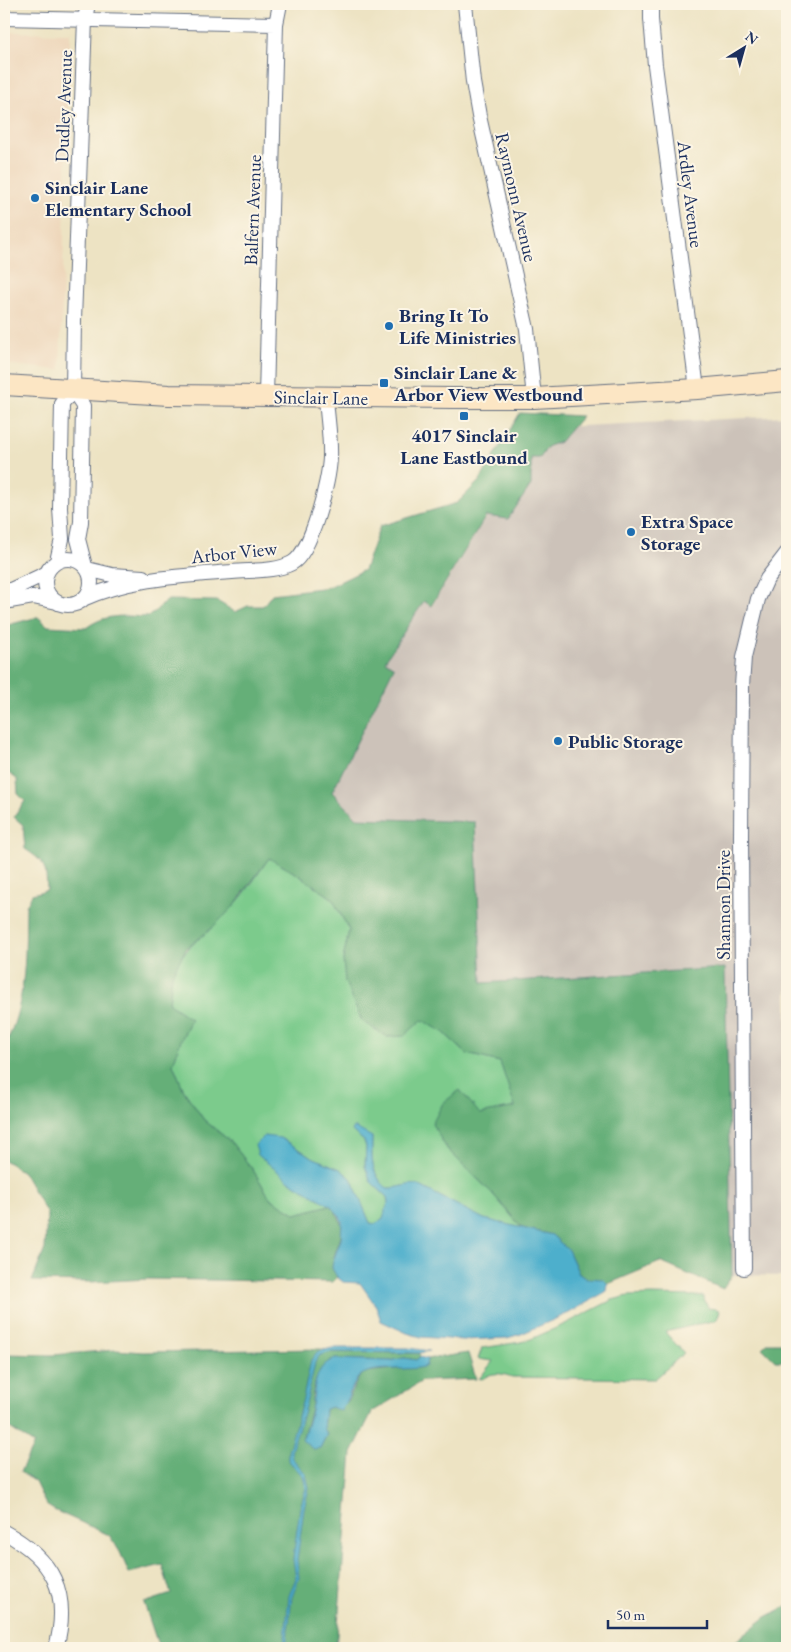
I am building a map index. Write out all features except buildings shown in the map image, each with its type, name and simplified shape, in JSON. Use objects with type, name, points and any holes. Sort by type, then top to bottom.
[{"type":"main road","name":"Sinclair Lane","points":[[4,385],[73,391],[168,395],[534,398],[787,382]]},
{"type":"street","name":"Dudley Avenue","points":[[73,391],[85,19],[88,4]]},
{"type":"street","name":"Balfern Avenue","points":[[266,396],[276,24],[280,4]]},
{"type":"street","name":"Raymonn Avenue","points":[[465,4],[473,82],[527,329],[534,398]]},
{"type":"street","name":"Ardley Avenue","points":[[652,4],[650,20],[655,65],[698,389]]},
{"type":"street","points":[[4,18],[276,24]]},
{"type":"street","points":[[4,602],[33,597],[71,605],[83,599],[91,584],[78,539],[82,504],[83,406],[73,391],[62,404],[60,508],[62,540],[57,561],[47,573],[45,579],[48,593],[58,602]]},
{"type":"street","name":"Arbor View","points":[[83,599],[99,592],[154,578],[270,569],[293,562],[301,555],[313,533],[330,458],[326,397]]},
{"type":"street","name":"Shannon Drive","points":[[744,1268],[742,686],[744,657],[758,599],[768,579],[787,553]]},
{"type":"street","points":[[57,561],[72,559],[86,567]]},
{"type":"street","name":"Arbor View","points":[[86,567],[112,575],[154,578]]},
{"type":"street","points":[[4,593],[47,573]]},
{"type":"street","points":[[4,1532],[42,1559],[54,1579],[60,1596],[62,1614],[61,1632],[56,1648]]},
{"type":"shaded area","name":"Sinclair Lane Elementary School","points":[[4,32],[70,33],[60,370],[4,364]]},
{"type":"shaded area","points":[[787,416],[787,1276],[732,1275],[725,968],[482,983],[475,822],[357,818],[332,792],[394,668],[385,661],[424,601],[432,606],[540,428]]},
{"type":"green space","points":[[520,413],[582,416],[560,442],[548,446],[540,458],[531,458],[531,485],[508,519],[486,516],[431,606],[424,601],[385,661],[394,667],[332,792],[357,818],[475,822],[482,983],[725,968],[732,1275],[723,1289],[660,1262],[608,1284],[585,1278],[579,1274],[568,1250],[552,1235],[522,1228],[492,1193],[447,1149],[432,1124],[443,1103],[460,1090],[480,1114],[515,1107],[500,1062],[467,1054],[443,1032],[422,1020],[404,1036],[387,1037],[362,1021],[345,982],[343,960],[349,930],[332,898],[297,874],[269,858],[233,907],[211,929],[186,949],[172,974],[169,1004],[191,1019],[173,1064],[184,1091],[204,1120],[231,1142],[253,1170],[270,1198],[296,1214],[330,1205],[342,1226],[334,1258],[337,1277],[333,1282],[148,1279],[91,1282],[32,1281],[45,1249],[47,1214],[23,1172],[4,1160],[4,1041],[8,1039],[14,1023],[22,990],[26,906],[32,894],[47,890],[43,865],[25,849],[23,825],[14,817],[25,801],[18,794],[17,779],[4,770],[4,626],[38,617],[48,626],[86,628],[93,623],[115,616],[148,617],[168,600],[217,601],[235,612],[248,606],[263,606],[272,594],[329,587],[364,570],[380,526],[457,503],[480,480]]},
{"type":"green space","points":[[269,858],[297,874],[332,898],[349,930],[343,960],[355,1005],[362,1021],[388,1037],[404,1036],[422,1019],[443,1032],[467,1054],[500,1062],[516,1107],[433,1124],[447,1149],[492,1193],[522,1228],[484,1219],[418,1185],[395,1188],[386,1187],[377,1176],[373,1166],[372,1137],[352,1131],[364,1141],[366,1147],[365,1166],[371,1182],[387,1197],[388,1203],[383,1218],[376,1224],[370,1223],[351,1178],[340,1169],[314,1158],[280,1138],[288,1180],[330,1205],[296,1214],[270,1198],[253,1170],[231,1142],[204,1120],[184,1091],[173,1064],[191,1019],[169,1004],[171,977],[174,968],[188,949],[237,902]]},
{"type":"green space","points":[[628,1296],[703,1296],[708,1308],[720,1311],[717,1319],[713,1321],[665,1332],[684,1353],[655,1379],[512,1377],[496,1374],[479,1379],[493,1361],[478,1359],[482,1348],[531,1339],[612,1300]]},
{"type":"green space","points":[[767,1343],[787,1343],[787,1361],[775,1361],[762,1348]]},
{"type":"green space","points":[[321,1349],[332,1352],[419,1353],[420,1357],[416,1360],[404,1358],[390,1361],[336,1359],[316,1379],[312,1395],[312,1405],[302,1440],[320,1448],[327,1434],[323,1429],[325,1409],[348,1400],[358,1379],[365,1372],[426,1366],[427,1359],[468,1353],[476,1379],[422,1381],[372,1412],[352,1453],[336,1648],[159,1648],[144,1603],[171,1594],[162,1565],[129,1573],[120,1552],[109,1535],[46,1505],[35,1482],[20,1472],[34,1444],[4,1424],[4,1354],[52,1355],[116,1350],[143,1352]]},
{"type":"green space","points":[[787,1606],[787,1648],[727,1648],[766,1617]]},
{"type":"water","points":[[354,1127],[372,1137],[373,1166],[377,1176],[386,1187],[395,1188],[418,1185],[484,1219],[552,1235],[568,1250],[579,1274],[585,1278],[603,1279],[608,1284],[607,1291],[569,1313],[521,1334],[507,1338],[463,1340],[421,1337],[381,1321],[376,1306],[360,1283],[343,1282],[337,1277],[332,1268],[341,1239],[342,1221],[339,1215],[330,1205],[288,1180],[258,1155],[255,1145],[264,1136],[280,1138],[314,1158],[340,1169],[351,1178],[370,1223],[376,1224],[383,1218],[388,1203],[387,1197],[371,1182],[365,1166],[366,1147],[364,1141],[352,1131]]},
{"type":"water","points":[[332,1348],[408,1348],[430,1351],[419,1353],[332,1352],[320,1355],[315,1362],[307,1400],[291,1452],[292,1458],[306,1474],[309,1488],[304,1508],[297,1560],[299,1578],[292,1597],[286,1648],[284,1648],[289,1596],[296,1578],[293,1559],[300,1508],[306,1488],[303,1476],[288,1460],[288,1452],[303,1399],[311,1360],[317,1352]]},
{"type":"water","points":[[420,1357],[427,1359],[426,1366],[370,1371],[363,1374],[357,1379],[341,1411],[331,1407],[325,1409],[323,1429],[327,1434],[320,1448],[313,1449],[302,1440],[310,1414],[315,1384],[323,1366],[336,1359],[390,1361],[404,1358],[416,1360]]},
{"type":"place","name":"Sinclair Lane Elementary School","points":[[35,198]]},
{"type":"place","name":"Bring It To Life Ministries","points":[[389,326]]},
{"type":"place","name":"Sinclair Lane & Arbor View Westbound","points":[[384,383]]},
{"type":"place","name":"4017 Sinclair Lane Eastbound","points":[[464,416]]},
{"type":"place","name":"Extra Space Storage","points":[[631,532]]},
{"type":"place","name":"Public Storage","points":[[558,741]]}]
